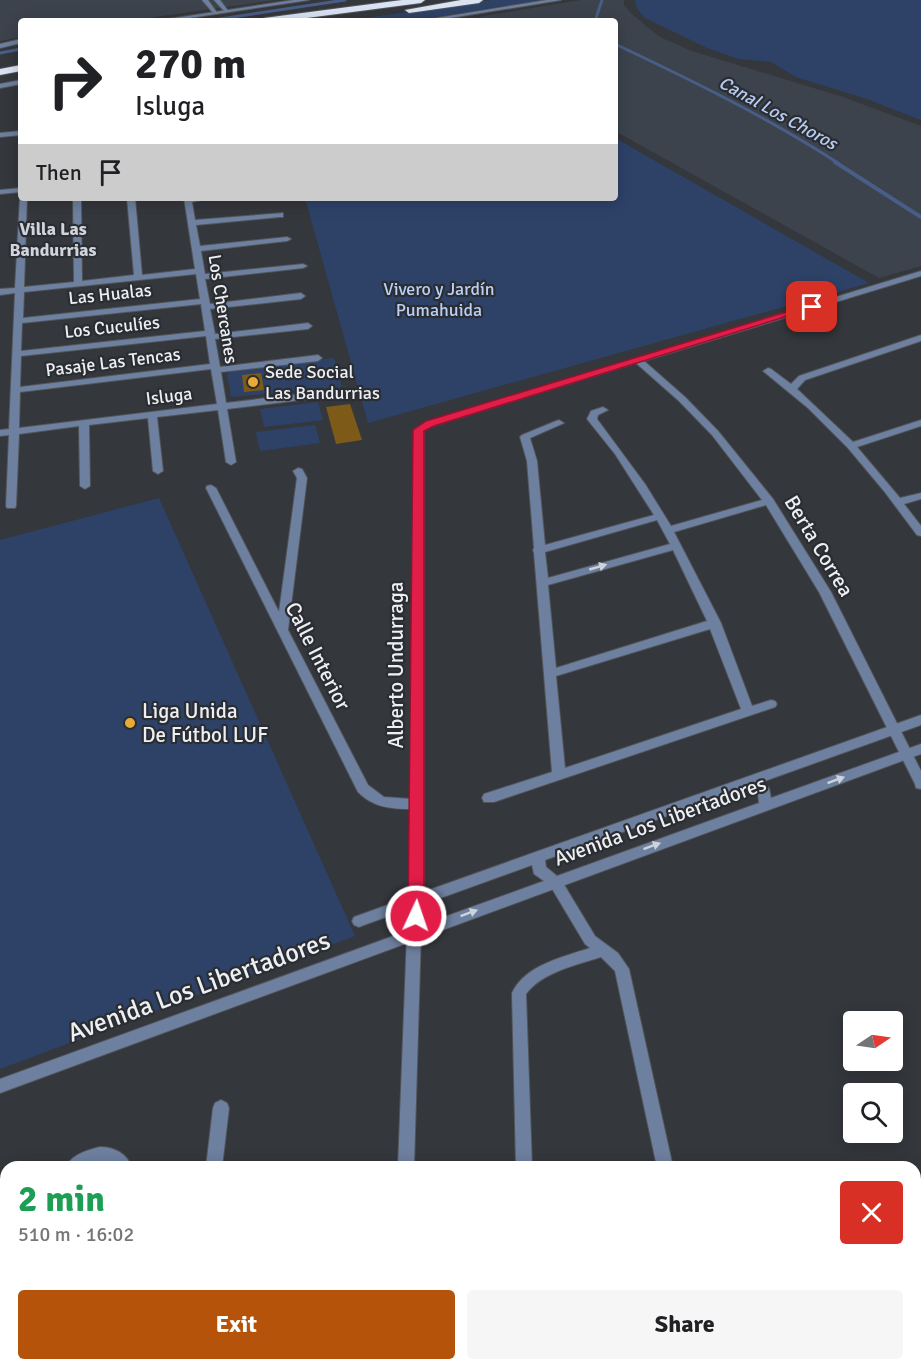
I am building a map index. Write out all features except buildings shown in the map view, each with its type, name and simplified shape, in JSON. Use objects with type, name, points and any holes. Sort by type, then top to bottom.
[{"type":"highway","points":[[286,18],[421,0]]},
{"type":"highway","points":[[349,18],[479,0]]},
{"type":"highway","points":[[0,62],[18,59]]},
{"type":"highway","points":[[0,72],[18,69]]},
{"type":"street","points":[[205,0],[216,13]]},
{"type":"street","points":[[217,0],[227,11]]},
{"type":"street","points":[[180,18],[306,0]]},
{"type":"street","points":[[441,18],[558,0]]},
{"type":"street","points":[[0,46],[18,42]]},
{"type":"street","points":[[0,86],[18,83]]},
{"type":"street","points":[[0,135],[18,133]]},
{"type":"street","points":[[0,192],[18,190]]},
{"type":"street","points":[[11,506],[23,201]]},
{"type":"street","points":[[77,201],[78,284]]},
{"type":"street","points":[[131,201],[138,277]]},
{"type":"street","name":"Los Chercanes","points":[[188,201],[231,462]]},
{"type":"street","points":[[192,223],[280,214]]},
{"type":"street","points":[[196,249],[287,239]]},
{"type":"street","points":[[0,292],[138,277],[303,266]]},
{"type":"street","points":[[638,360],[921,273]]},
{"type":"street","name":"Las Hualas","points":[[18,321],[301,296]]},
{"type":"street","name":"Los Cuculíes","points":[[17,354],[308,326]]},
{"type":"street","points":[[793,388],[921,338]]},
{"type":"street","points":[[870,359],[921,346]]},
{"type":"street","name":"Pasaje Las Tencas","points":[[15,390],[318,358]]},
{"type":"street","name":"Alberto Undurraga","points":[[417,900],[419,430],[430,424],[638,360]]},
{"type":"street","name":"Berta Correa","points":[[638,360],[682,399],[715,433],[769,501],[825,592],[921,784]]},
{"type":"street","points":[[768,371],[793,388],[851,446],[899,502],[921,533]]},
{"type":"street","name":"Isluga","points":[[0,433],[342,392]]},
{"type":"street","points":[[603,410],[594,413],[592,418],[623,457],[677,544],[715,623],[748,711]]},
{"type":"street","points":[[152,414],[158,471]]},
{"type":"street","points":[[84,423],[85,486]]},
{"type":"street","points":[[559,423],[525,437],[532,461],[559,775]]},
{"type":"street","points":[[851,446],[921,423]]},
{"type":"street","points":[[284,629],[302,478],[298,471]]},
{"type":"street","name":"Calle Interior","points":[[211,488],[363,788],[369,795],[382,802],[417,804]]},
{"type":"street","points":[[899,502],[921,496]]},
{"type":"street","points":[[669,530],[769,501]]},
{"type":"street","points":[[538,550],[661,516]]},
{"type":"street","points":[[541,583],[677,544]]},
{"type":"street","points":[[549,674],[715,623]]},
{"type":"street","points":[[489,798],[771,704]]},
{"type":"street","name":"Avenida Los Libertadores","points":[[359,921],[921,720]]},
{"type":"street","name":"Avenida Los Libertadores","points":[[0,1086],[921,748]]},
{"type":"street","points":[[751,780],[764,792],[766,805]]},
{"type":"street","points":[[538,856],[540,870],[555,882],[584,933],[612,957],[622,969],[664,1161]]},
{"type":"street","points":[[406,1161],[417,900]]},
{"type":"street","points":[[524,1161],[519,993],[522,986],[534,977],[602,950]]},
{"type":"street","points":[[215,1161],[221,1108]]},
{"type":"street","points":[[81,1161],[103,1155],[113,1157],[117,1161]]},
{"type":"shaded area","points":[[0,0],[276,0],[148,18],[18,18],[18,38],[0,41]]},
{"type":"shaded area","points":[[581,0],[624,0],[624,5],[647,27],[662,38],[692,51],[843,97],[921,126],[921,266],[879,278],[618,133],[618,18],[478,17]]},
{"type":"green space","points":[[492,0],[540,0],[428,18],[365,18]]},
{"type":"green space","points":[[635,0],[921,0],[921,120],[867,99],[796,77],[771,62],[739,59],[707,48],[645,18],[637,9]]},
{"type":"green space","name":"Vivero y Jardín Pumahuida","points":[[618,140],[869,283],[368,423],[306,201],[618,201]]},
{"type":"green space","points":[[334,358],[342,387],[231,397],[227,374],[234,370]]},
{"type":"green space","points":[[318,402],[323,420],[264,427],[260,409]]},
{"type":"green space","points":[[315,425],[320,443],[260,451],[256,432]]},
{"type":"green space","name":"Liga Unida De Fútbol LUF","points":[[159,498],[355,936],[0,1069],[0,540]]},
{"type":"waterway","points":[[227,18],[345,0]]},
{"type":"waterway","name":"Canal Los Choros","points":[[596,18],[602,0]]},
{"type":"waterway","name":"Canal Los Choros","points":[[618,45],[700,85],[838,163]]},
{"type":"waterway","points":[[0,53],[18,50]]},
{"type":"waterway","name":"Canal Los Choros","points":[[835,162],[921,217]]},
{"type":"place","name":"Sede Social Las Bandurrias","points":[[253,382]]},
{"type":"place","name":"Liga Unida De Fútbol LUF","points":[[130,723]]},
{"type":"district","name":"Villa Las Bandurrias","points":[[53,239]]},
{"type":"route","points":[[416,916],[419,430],[430,424],[812,307]]}]
